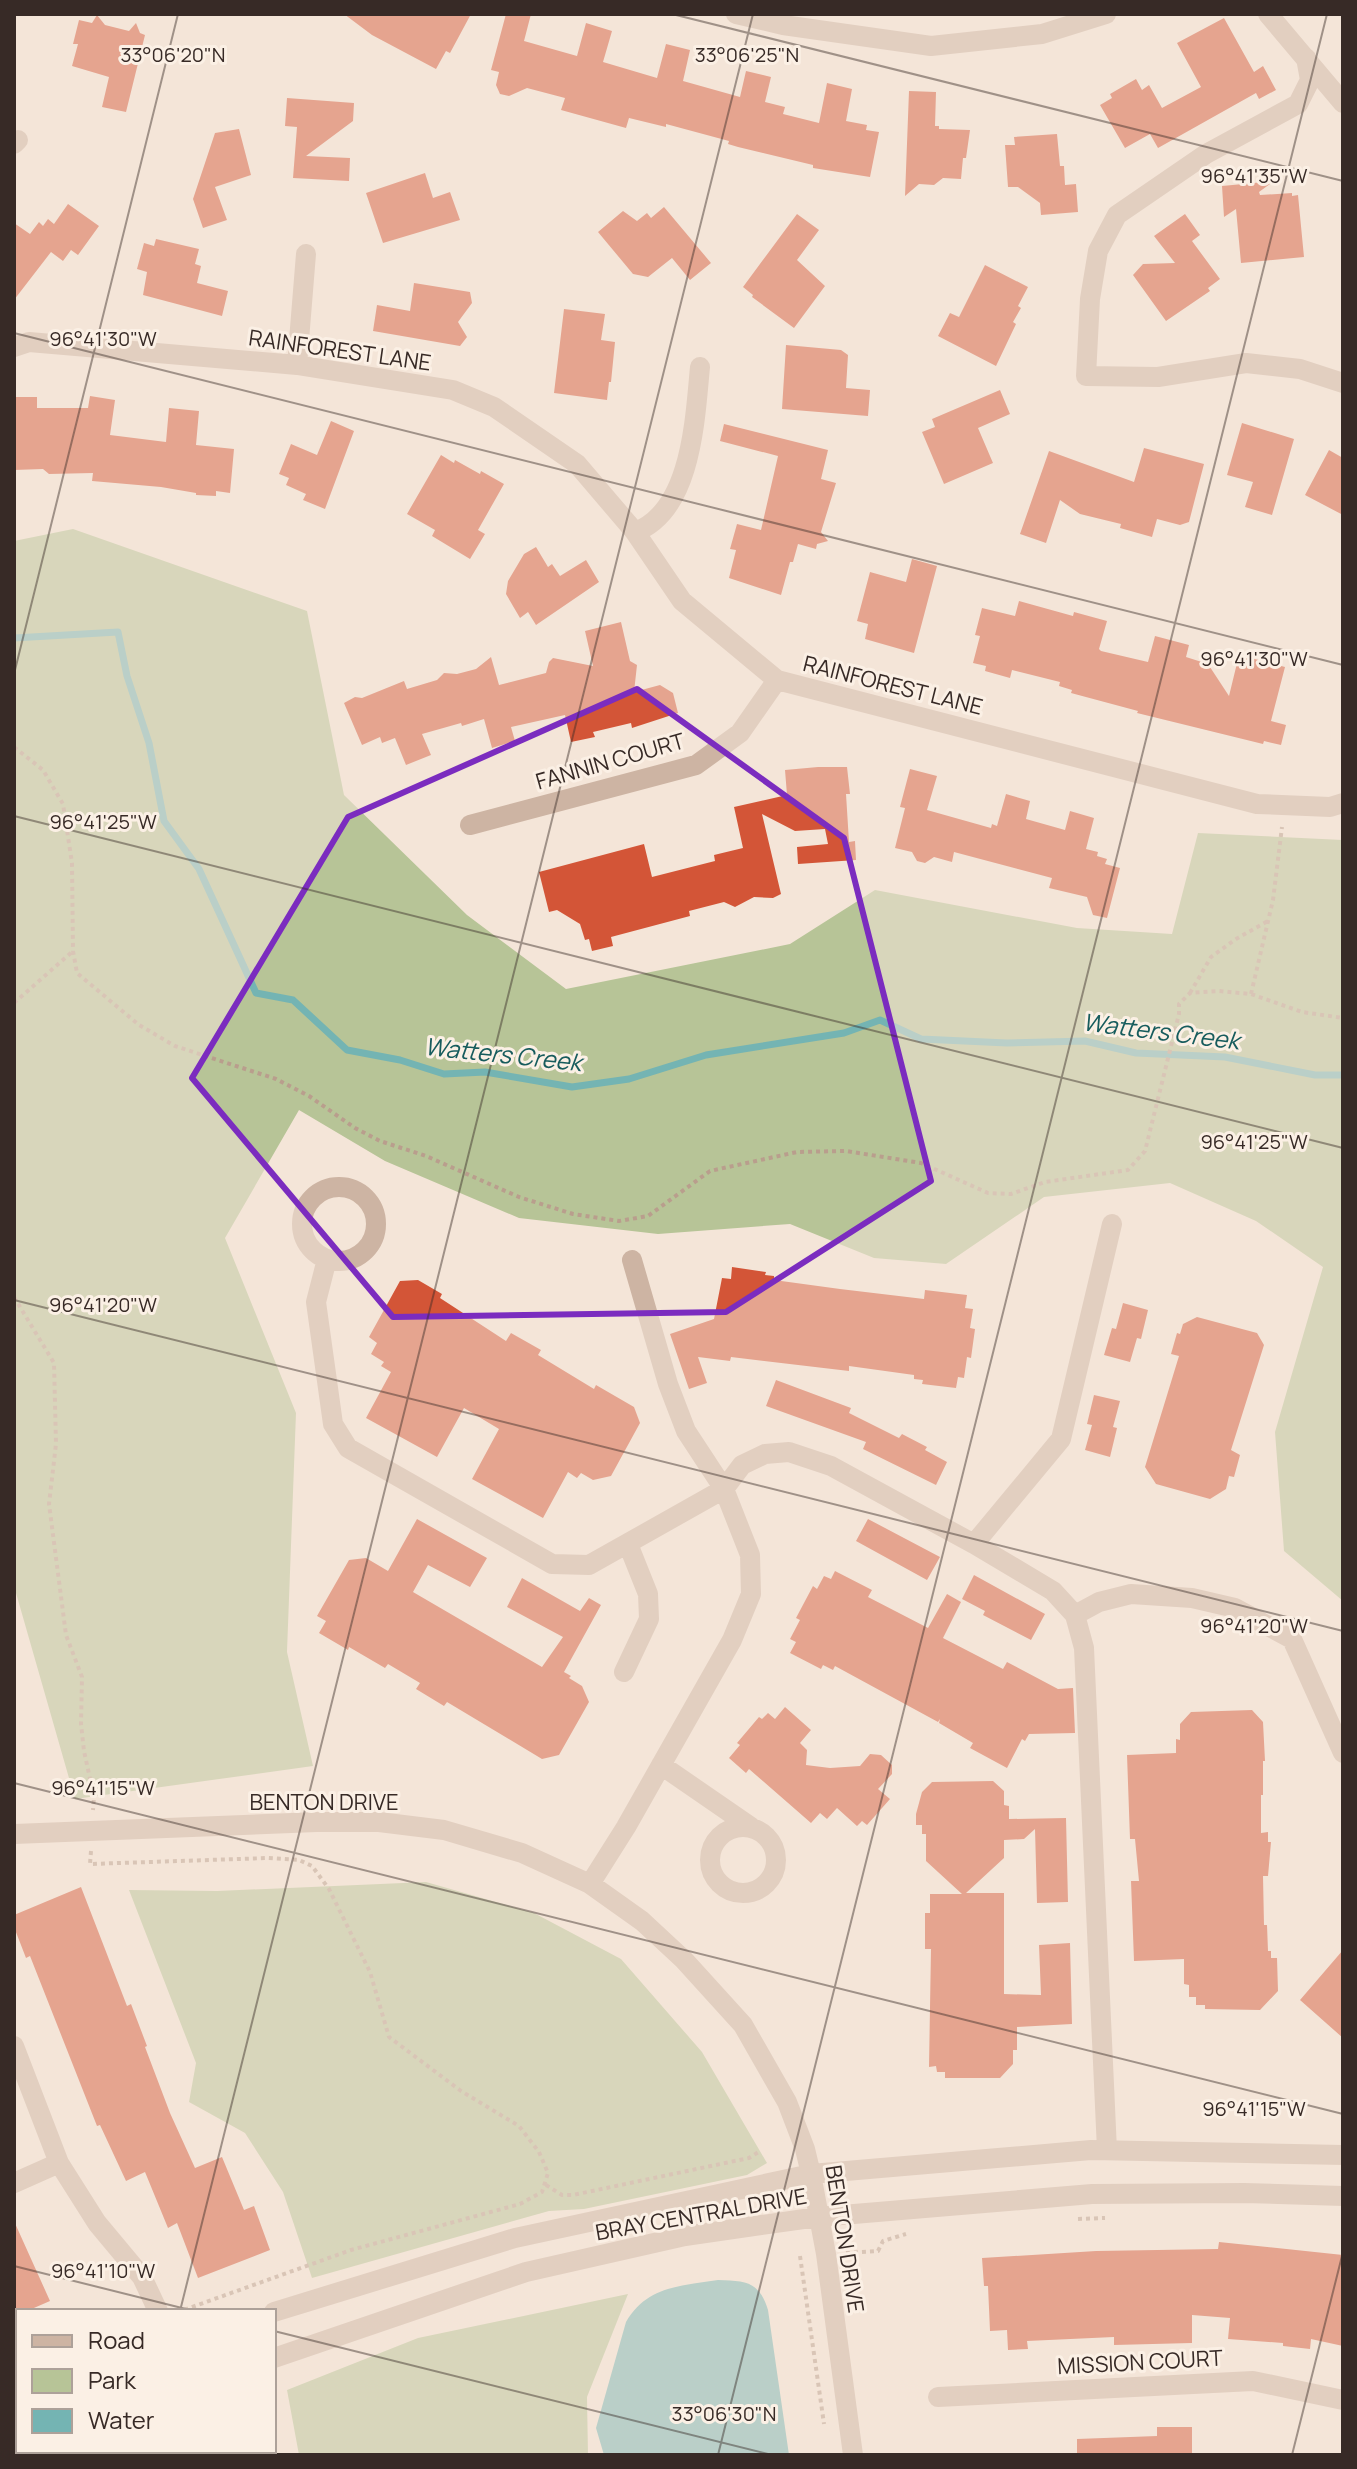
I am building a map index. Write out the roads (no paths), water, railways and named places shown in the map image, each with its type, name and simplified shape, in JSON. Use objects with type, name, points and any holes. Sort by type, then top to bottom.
[{"type":"street","points":[[736,14],[783,25],[931,46],[1042,34],[1106,14]]},
{"type":"street","points":[[1268,14],[1343,103]]},
{"type":"street","points":[[1306,58],[1310,80],[1298,104],[1206,154],[1117,215],[1098,251],[1090,299],[1086,376],[1158,377],[1246,363],[1300,369],[1343,383]]},
{"type":"street","points":[[297,365],[306,254]]},
{"type":"street","name":"RAINFOREST LANE","points":[[14,347],[29,342],[297,365],[453,390],[494,407],[577,464],[635,532],[682,601],[777,680],[1257,804],[1330,807],[1343,803]]},
{"type":"street","points":[[635,532],[651,526],[678,488],[693,436],[700,367]]},
{"type":"street","name":"FANNIN COURT","points":[[470,825],[696,765],[740,733],[777,680]]},
{"type":"street","points":[[974,1544],[1061,1439],[1112,1224]]},
{"type":"street","points":[[327,1259],[316,1302],[333,1424],[348,1448],[552,1564],[589,1565],[724,1489],[742,1465],[765,1454],[789,1452],[831,1466],[974,1544],[1053,1591],[1075,1615],[1084,1648],[1107,2150]]},
{"type":"street","points":[[590,1884],[737,1631],[751,1594],[750,1555],[724,1489],[686,1431],[668,1384],[632,1260]]},
{"type":"street","points":[[624,1672],[649,1619],[648,1594],[628,1544]]},
{"type":"street","points":[[1075,1615],[1099,1602],[1131,1594],[1192,1598],[1235,1608],[1292,1639],[1343,1753]]},
{"type":"street","points":[[661,1765],[751,1827]]},
{"type":"street","name":"BENTON DRIVE","points":[[14,1834],[317,1822],[379,1822],[444,1830],[522,1853],[590,1884],[642,1921],[684,1960],[743,2025],[787,2102],[805,2149],[826,2254],[853,2455]]},
{"type":"street","points":[[14,2046],[59,2163],[97,2223],[142,2277],[157,2309]]},
{"type":"street","name":"BRAY CENTRAL DRIVE","points":[[276,2311],[515,2238],[811,2174],[1107,2150],[1343,2155]]},
{"type":"street","points":[[14,2183],[59,2163]]},
{"type":"street","name":"BRAY CENTRAL DRIVE","points":[[276,2357],[526,2272],[685,2236],[818,2217],[1092,2194],[1343,2196]]},
{"type":"street","name":"MISSION COURT","points":[[938,2397],[1253,2381],[1343,2400]]},
{"type":"water","points":[[718,2280],[750,2284],[764,2300],[789,2455],[604,2455],[596,2428],[626,2322],[634,2310],[654,2294],[678,2286]]},
{"type":"waterway","name":"Watters Creek","points":[[14,638],[118,632],[127,676],[149,743],[164,821],[199,869],[256,993],[293,1000],[347,1050],[400,1060],[444,1074],[485,1072],[572,1087],[629,1079],[706,1055],[844,1033],[880,1020],[921,1039],[1007,1043],[1085,1041],[1136,1053],[1225,1057],[1315,1075],[1343,1075]]}]
